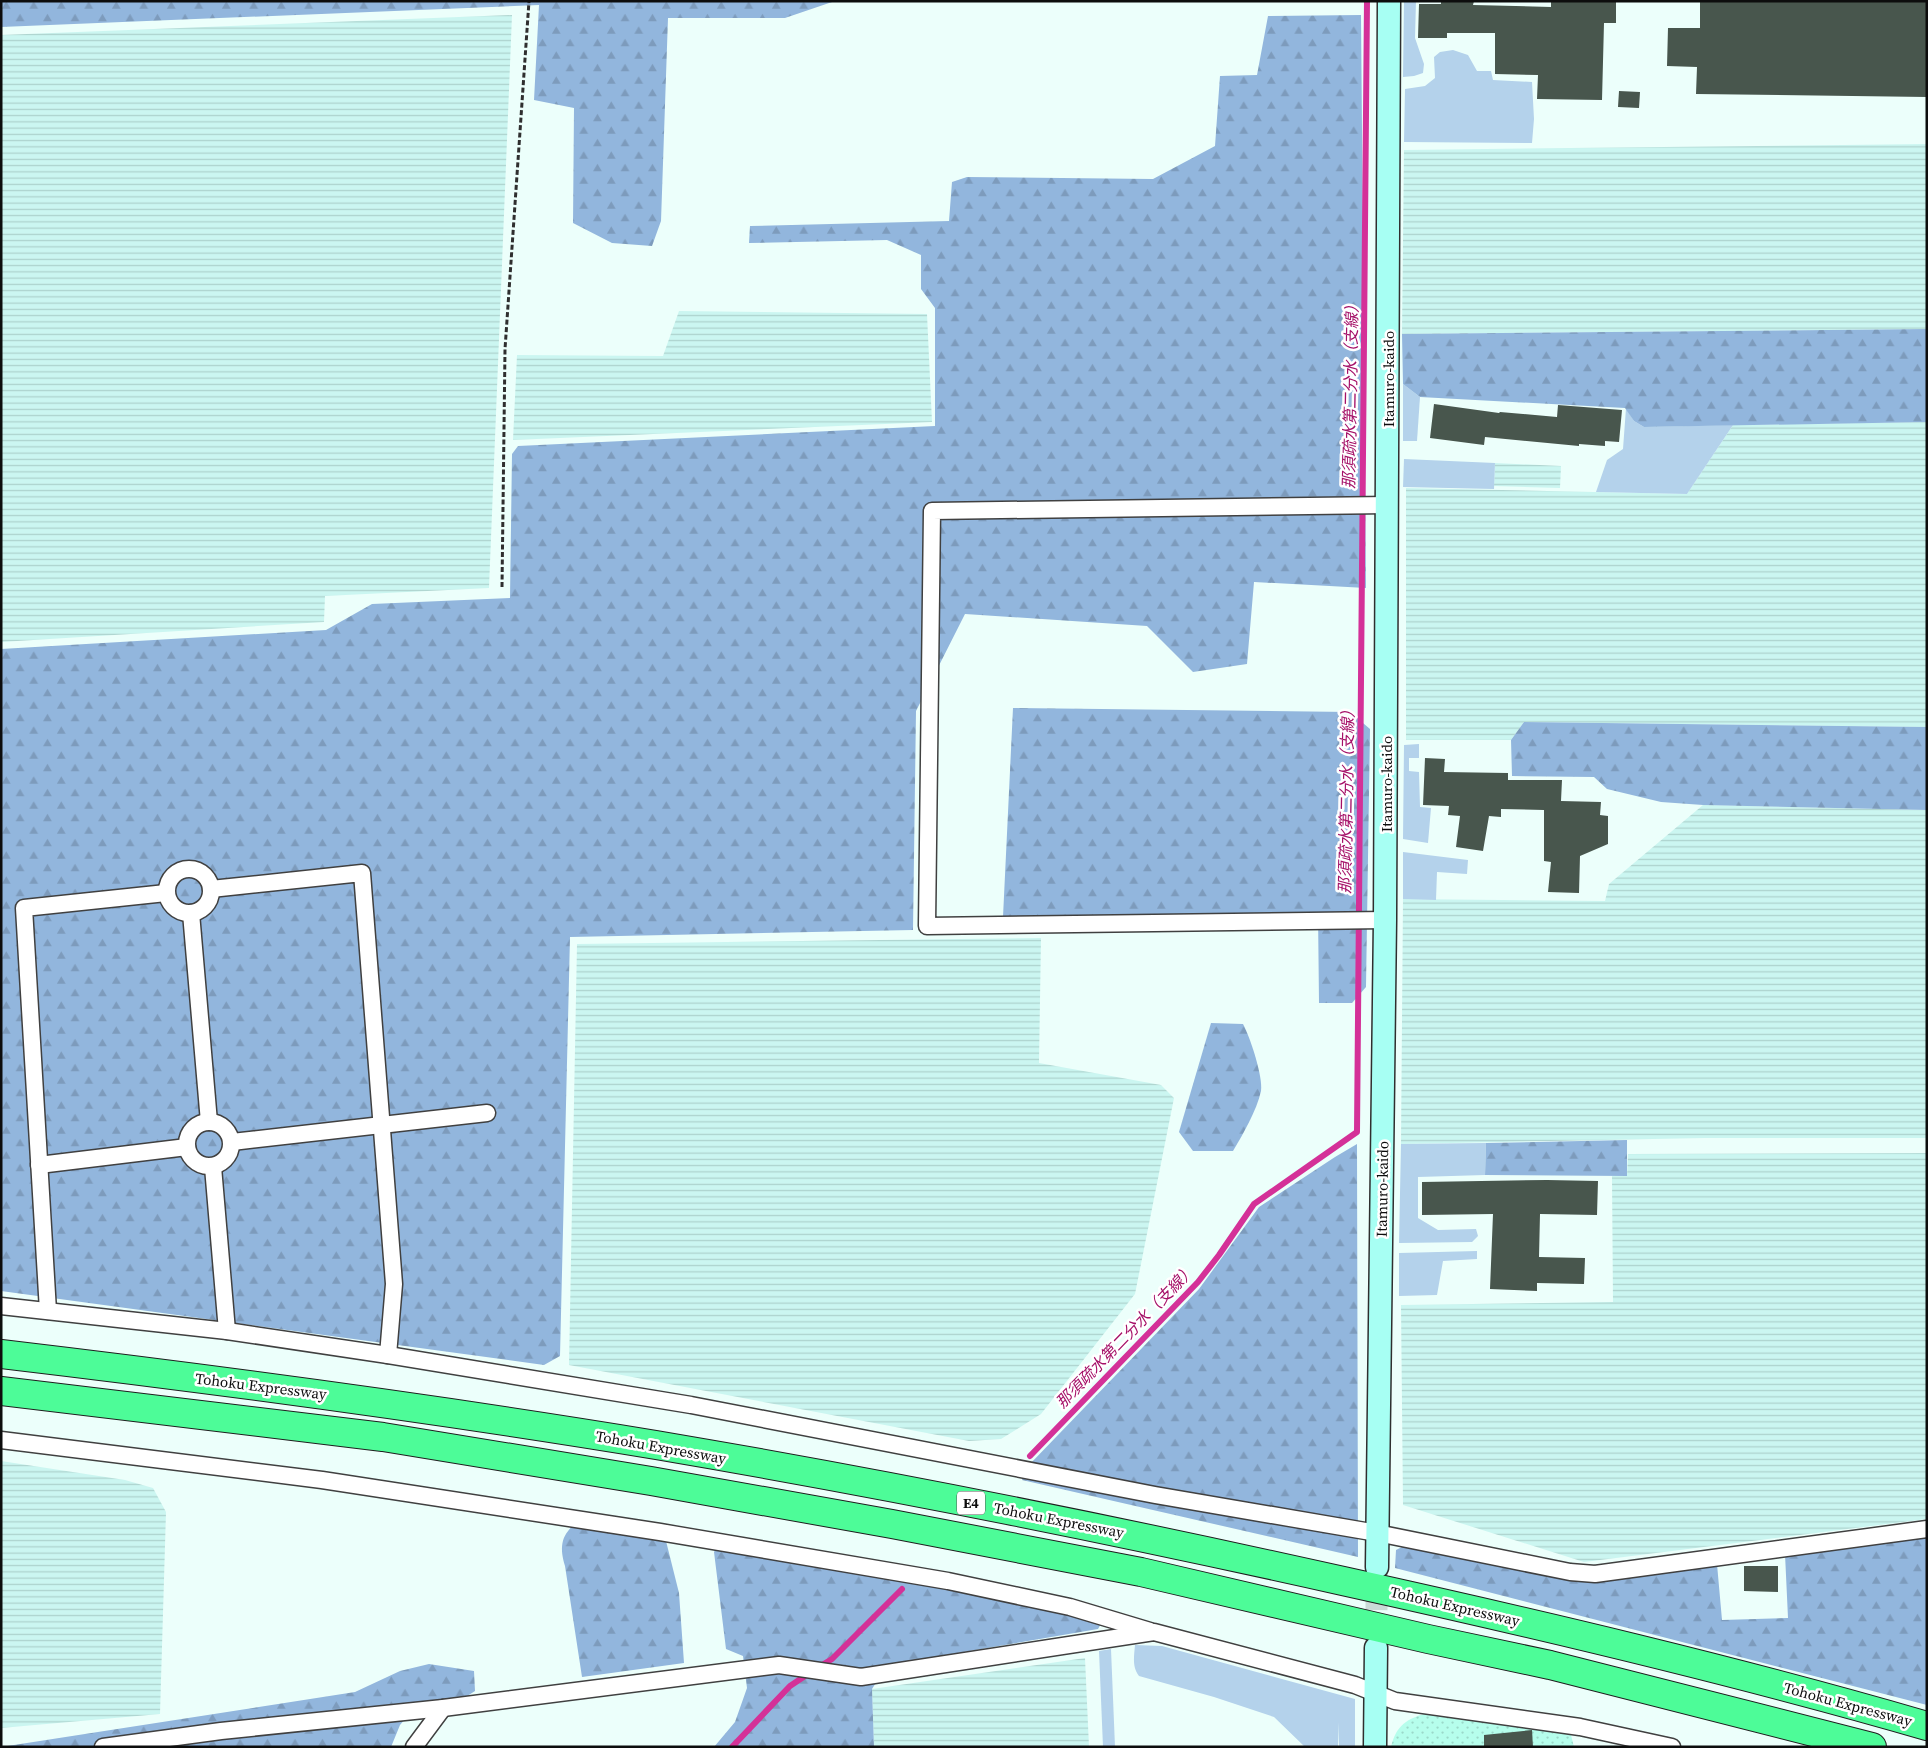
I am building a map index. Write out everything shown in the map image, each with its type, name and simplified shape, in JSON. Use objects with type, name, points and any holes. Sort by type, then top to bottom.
[{"type":"highway","name":"Tohoku Expressway","points":[[1,1354],[384,1403],[638,1442],[1127,1533],[1551,1628],[1732,1673],[1927,1726]]},
{"type":"highway","name":"E4","points":[[1,1390],[383,1437],[651,1481],[892,1524],[1141,1572],[1428,1639],[1550,1665],[1872,1747]]},
{"type":"main road","name":"Itamuro-kaido","points":[[1377,1567],[1385,920],[1389,1]]},
{"type":"main road","points":[[1375,1747],[1376,1648]]},
{"type":"street","points":[[1385,920],[926,926],[932,511],[1388,505]]},
{"type":"street","points":[[189,869],[201,873],[209,883],[211,895],[202,909],[191,914],[178,911],[168,900],[166,893],[172,876],[189,869]]},
{"type":"street","points":[[210,889],[362,873],[394,1284],[388,1355]]},
{"type":"street","points":[[48,1311],[24,908],[166,893]]},
{"type":"street","points":[[191,914],[209,1122]]},
{"type":"street","points":[[232,1142],[488,1113]]},
{"type":"street","points":[[209,1122],[217,1123],[224,1127],[229,1132],[232,1142],[230,1154],[225,1160],[213,1167],[198,1164],[192,1159],[187,1148],[191,1131],[196,1126],[209,1122]]},
{"type":"street","points":[[39,1165],[187,1148]]},
{"type":"street","points":[[213,1167],[227,1331]]},
{"type":"street","points":[[1,1306],[227,1331],[388,1355],[691,1405],[1155,1495],[1377,1533],[1570,1572],[1595,1574],[1927,1529]]},
{"type":"street","points":[[1,1440],[159,1458],[322,1480],[660,1532],[948,1581],[1070,1607],[1154,1632],[1355,1685],[1395,1701],[1580,1726],[1672,1747]]},
{"type":"street","points":[[103,1747],[221,1731],[444,1708],[779,1665],[861,1677],[1154,1632]]},
{"type":"street","points":[[414,1747],[444,1708]]},
{"type":"path","points":[[502,587],[505,349],[529,1]]},
{"type":"shaded area","points":[[1404,1],[1416,1],[1415,38],[1424,64],[1423,73],[1403,77]]},
{"type":"shaded area","points":[[512,15],[489,588],[325,596],[324,622],[1,642],[1,35]]},
{"type":"shaded area","points":[[1453,50],[1468,55],[1477,71],[1491,71],[1493,80],[1532,82],[1534,119],[1532,143],[1404,142],[1405,89],[1425,86],[1435,78],[1434,57],[1440,52]]},
{"type":"shaded area","points":[[1927,144],[1927,329],[1402,334],[1404,150]]},
{"type":"shaded area","points":[[679,311],[927,314],[932,422],[513,440],[517,355],[663,356]]},
{"type":"shaded area","points":[[1403,384],[1420,397],[1417,441],[1403,441]]},
{"type":"shaded area","points":[[1626,408],[1634,421],[1644,427],[1733,425],[1687,494],[1596,492],[1607,460],[1623,449]]},
{"type":"shaded area","points":[[1927,422],[1927,727],[1524,722],[1511,740],[1406,740],[1406,488],[1687,494],[1733,425]]},
{"type":"shaded area","points":[[1404,459],[1495,463],[1494,489],[1403,487]]},
{"type":"shaded area","points":[[1495,463],[1561,466],[1560,488],[1494,486]]},
{"type":"shaded area","points":[[1419,744],[1419,758],[1409,758],[1409,771],[1419,772],[1420,807],[1431,808],[1428,843],[1403,839],[1404,745]]},
{"type":"shaded area","points":[[1703,805],[1927,810],[1927,1138],[1705,1138],[1401,1144],[1403,899],[1605,901],[1609,884]]},
{"type":"shaded area","points":[[1403,852],[1468,860],[1467,874],[1437,872],[1436,900],[1403,899]]},
{"type":"shaded area","points":[[1041,938],[1039,1063],[1161,1085],[1174,1098],[1135,1294],[1041,1414],[1001,1439],[969,1441],[569,1365],[577,944]]},
{"type":"shaded area","points":[[1486,1143],[1485,1175],[1418,1177],[1418,1218],[1438,1230],[1476,1229],[1478,1236],[1472,1242],[1399,1243],[1401,1144]]},
{"type":"shaded area","points":[[1927,1153],[1927,1519],[1584,1562],[1403,1505],[1401,1305],[1613,1302],[1612,1176],[1627,1176],[1628,1154]]},
{"type":"shaded area","points":[[1477,1251],[1477,1259],[1443,1261],[1437,1295],[1399,1296],[1399,1253]]},
{"type":"shaded area","points":[[1,1461],[125,1480],[153,1488],[166,1512],[160,1714],[1,1728]]},
{"type":"shaded area","points":[[1135,1645],[1162,1646],[1355,1699],[1355,1747],[1339,1747],[1338,1722],[1338,1747],[1305,1747],[1274,1717],[1214,1697],[1139,1676],[1134,1665]]},
{"type":"shaded area","points":[[1111,1649],[1115,1747],[1103,1747],[1099,1651]]},
{"type":"shaded area","points":[[1085,1658],[1089,1747],[874,1747],[872,1689]]},
{"type":"green space","points":[[1,1],[835,1],[785,18],[668,18],[661,221],[652,246],[612,243],[573,223],[574,108],[534,100],[539,5],[1,27]]},
{"type":"green space","points":[[1361,15],[1366,588],[1254,582],[1247,664],[1193,672],[1147,626],[965,614],[916,711],[913,930],[570,937],[560,1356],[544,1365],[1,1291],[1,649],[326,630],[372,604],[510,598],[512,454],[518,446],[935,426],[935,308],[921,289],[921,255],[887,240],[749,243],[750,226],[949,221],[952,182],[967,177],[1153,179],[1215,146],[1220,76],[1257,75],[1268,16]]},
{"type":"green space","points":[[1927,329],[1927,422],[1644,427],[1634,421],[1625,408],[1420,397],[1403,384],[1402,334]]},
{"type":"green space","points":[[1013,708],[1350,712],[1370,729],[1366,987],[1352,1003],[1319,1003],[1318,912],[1003,917]]},
{"type":"green space","points":[[1524,722],[1927,727],[1927,810],[1703,805],[1661,802],[1607,789],[1594,777],[1512,776],[1511,740]]},
{"type":"green space","points":[[1211,1023],[1243,1024],[1260,1076],[1261,1091],[1256,1106],[1233,1151],[1193,1151],[1179,1132]]},
{"type":"green space","points":[[1627,1140],[1627,1176],[1485,1175],[1486,1143]]},
{"type":"green space","points":[[1357,1144],[1358,1557],[1022,1480],[1029,1465],[1199,1289],[1259,1207]]},
{"type":"green space","points":[[575,1524],[665,1537],[679,1593],[684,1663],[582,1677],[562,1554],[562,1543],[566,1533]]},
{"type":"green space","points":[[1927,1538],[1927,1705],[1395,1568],[1396,1550],[1404,1546],[1568,1579],[1717,1564],[1722,1620],[1788,1618],[1785,1554]]},
{"type":"green space","points":[[719,1543],[948,1581],[1102,1622],[1098,1629],[887,1665],[872,1689],[874,1747],[714,1747],[735,1722],[747,1688],[743,1656],[726,1649],[714,1552]]},
{"type":"green space","points":[[429,1664],[474,1671],[475,1691],[461,1700],[417,1705],[400,1725],[391,1747],[1,1747],[355,1692],[400,1671]]},
{"type":"sand","points":[[1427,1713],[1571,1735],[1574,1747],[1391,1747],[1396,1733],[1403,1724]]},
{"type":"building","points":[[1441,1],[1474,1],[1473,5],[1551,7],[1551,1],[1616,1],[1616,23],[1604,23],[1602,100],[1537,99],[1538,75],[1495,74],[1495,33],[1447,33],[1447,38],[1418,38],[1419,4],[1441,4]]},
{"type":"building","points":[[1700,1],[1927,1],[1927,97],[1696,94],[1697,67],[1667,66],[1668,28],[1700,28]]},
{"type":"building","points":[[1619,91],[1640,92],[1639,108],[1618,107]]},
{"type":"building","points":[[1434,404],[1499,413],[1557,417],[1558,405],[1622,410],[1619,442],[1605,441],[1605,446],[1579,444],[1579,446],[1485,437],[1484,445],[1430,438]]},
{"type":"building","points":[[1425,758],[1445,759],[1444,772],[1508,773],[1508,780],[1562,780],[1561,801],[1601,802],[1600,815],[1608,816],[1608,844],[1580,856],[1579,893],[1548,892],[1551,862],[1544,861],[1544,810],[1501,809],[1501,817],[1489,816],[1483,851],[1456,847],[1460,816],[1448,815],[1449,806],[1423,805]]},
{"type":"building","points":[[1598,1181],[1597,1215],[1540,1214],[1539,1257],[1585,1258],[1584,1284],[1537,1283],[1537,1291],[1490,1289],[1493,1214],[1422,1215],[1422,1182]]},
{"type":"building","points":[[1744,1566],[1778,1566],[1778,1592],[1744,1591]]},
{"type":"building","points":[[1532,1730],[1533,1747],[1484,1747],[1484,1735]]},
{"type":"waterway","name":"那須疏水第二分水（支線）","points":[[1030,1456],[1198,1282],[1254,1204],[1357,1132],[1367,1]]},
{"type":"waterway","name":"那須疏水第二分水（支線）","points":[[819,1667],[832,1659],[902,1589]]},
{"type":"waterway","name":"那須疏水第二分水（支線）","points":[[732,1747],[790,1686],[811,1672]]},
{"type":"tunnel","points":[[1376,1643],[1377,1573]]}]
